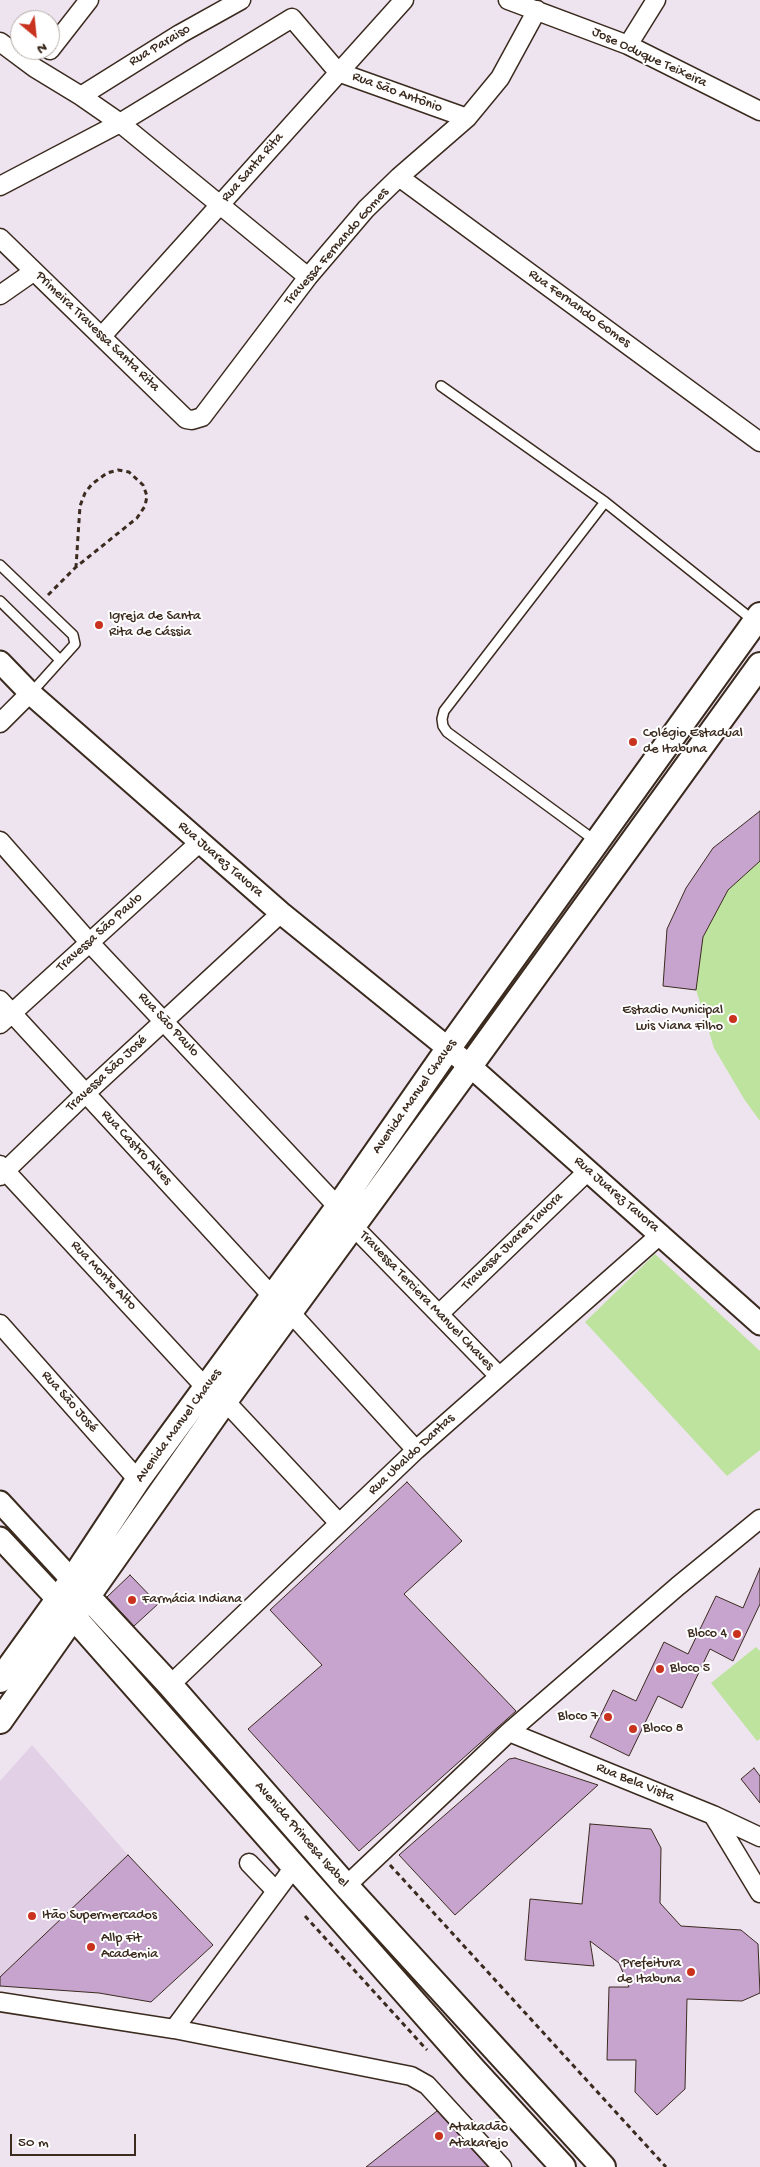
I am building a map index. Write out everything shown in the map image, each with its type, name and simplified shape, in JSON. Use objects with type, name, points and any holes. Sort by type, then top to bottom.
[{"type":"main road","name":"Avenida Manuel Chaves","points":[[80,1588],[216,1394],[272,1296],[338,1207],[448,1049],[758,621]]},
{"type":"main road","name":"Avenida Manuel Chaves","points":[[80,1588],[138,1480],[290,1312],[760,665]]},
{"type":"main road","points":[[0,1680],[58,1600],[80,1588]]},
{"type":"main road","points":[[0,1721],[75,1616],[80,1588]]},
{"type":"main road","name":"Avenida Princesa Isabel","points":[[80,1588],[170,1685],[346,1886],[603,2167]]},
{"type":"main road","name":"Avenida Princesa Isabel","points":[[58,1600],[75,1616],[294,1866],[563,2167]]},
{"type":"street","points":[[60,37],[89,0]]},
{"type":"street","name":"Rua Paraiso","points":[[85,99],[180,34],[242,0]]},
{"type":"street","name":"Rua Santa Rita","points":[[102,336],[404,0]]},
{"type":"street","name":"Jose Oduque Teixeira","points":[[508,0],[628,45],[760,111]]},
{"type":"street","points":[[628,45],[656,0]]},
{"type":"street","name":"Travessa Fernando Gomes","points":[[197,419],[202,417],[308,277],[366,209],[399,177],[467,118],[500,78],[538,10]]},
{"type":"street","name":"Rua São Antônio","points":[[113,118],[292,18],[338,72],[467,118]]},
{"type":"street","points":[[2,49],[113,118],[308,277]]},
{"type":"street","points":[[35,68],[42,60]]},
{"type":"street","points":[[0,186],[113,118]]},
{"type":"street","name":"Rua Fernando Gomes","points":[[399,177],[760,442]]},
{"type":"street","name":"Primeira Travessa Santa Rita","points":[[0,238],[186,419],[197,419]]},
{"type":"street","points":[[0,295],[34,272]]},
{"type":"street","name":"Rua Juarez Tavora","points":[[0,662],[30,693],[281,913],[470,1066],[760,1324]]},
{"type":"street","points":[[0,723],[30,693]]},
{"type":"street","name":"Rua São Paulo","points":[[0,840],[90,942],[338,1207]]},
{"type":"street","name":"Travessa São Paulo","points":[[4,1012],[90,942],[200,842]]},
{"type":"street","name":"Travessa São José","points":[[2,1170],[281,913]]},
{"type":"street","name":"Rua Castro Alves","points":[[4,1012],[85,1094],[272,1296]]},
{"type":"street","name":"Rua Monte Alto","points":[[2,1170],[339,1523]]},
{"type":"street","name":"Travessa Juares Tavora","points":[[439,1314],[588,1172]]},
{"type":"street","name":"Travessa Terciera Manuel Chaves","points":[[353,1226],[499,1376]]},
{"type":"street","name":"Rua Ubaldo Dantas","points":[[170,1685],[416,1450],[661,1234]]},
{"type":"street","points":[[290,1312],[416,1450]]},
{"type":"street","name":"Rua São José","points":[[0,1324],[138,1480]]},
{"type":"street","name":"Avenida Princesa Isabel","points":[[0,1502],[80,1588]]},
{"type":"street","points":[[346,1886],[509,1732],[678,1586],[760,1519]]},
{"type":"street","name":"Avenida Princesa Isabel","points":[[0,1538],[58,1600]]},
{"type":"street","name":"Rua Bela Vista","points":[[509,1732],[760,1836]]},
{"type":"street","points":[[713,1815],[760,1893]]},
{"type":"street","points":[[249,1863],[276,1891]]},
{"type":"street","points":[[174,2029],[294,1866]]},
{"type":"street","points":[[0,2002],[174,2029],[411,2076],[427,2085],[502,2167]]},
{"type":"lane","points":[[441,386],[605,502],[758,621]]},
{"type":"lane","points":[[597,843],[447,732],[443,726],[442,719],[444,711],[605,502]]},
{"type":"lane","points":[[0,565],[73,635],[75,644],[30,693]]},
{"type":"lane","points":[[0,601],[60,660]]},
{"type":"path","points":[[40,603],[76,567],[137,518],[145,506],[147,496],[143,485],[129,472],[118,470],[107,473],[92,484],[85,494],[80,506],[76,567]]},
{"type":"path","points":[[380,1855],[666,2167]]},
{"type":"path","points":[[304,1916],[427,2050]]},
{"type":"shaded area","name":"Itão Supermercados","points":[[32,1745],[128,1855],[0,1977],[0,1781]]},
{"type":"green space","name":"Estadio Municipal Luis Viana Filho","points":[[760,861],[760,1121],[744,1099],[714,1048],[696,990],[703,937],[728,890]]},
{"type":"green space","points":[[655,1254],[760,1351],[760,1450],[727,1476],[585,1322]]},
{"type":"green space","points":[[756,1647],[760,1651],[760,1739],[757,1741],[711,1683]]},
{"type":"building","points":[[760,811],[760,861],[728,890],[703,937],[696,990],[663,986],[667,929],[686,888],[713,848]]},
{"type":"building","points":[[407,1482],[462,1541],[404,1594],[516,1711],[359,1851],[248,1729],[322,1665],[270,1610]]},
{"type":"building","points":[[760,1568],[760,1604],[733,1661],[710,1649],[682,1708],[658,1696],[629,1756],[590,1737],[613,1690],[636,1701],[664,1642],[688,1654],[716,1596],[743,1608]]},
{"type":"building","name":"Farmácia Indiana","points":[[130,1575],[158,1604],[134,1626],[107,1597]]},
{"type":"building","points":[[515,1758],[598,1785],[455,1915],[399,1855],[509,1759]]},
{"type":"building","points":[[754,1768],[760,1776],[760,1803],[741,1779]]},
{"type":"building","name":"Prefeitura de Itabuna","points":[[590,1824],[651,1829],[661,1848],[660,1903],[681,1926],[741,1930],[758,1944],[760,1993],[742,2001],[687,1999],[685,2089],[657,2115],[635,2092],[636,2060],[607,2060],[609,1987],[629,1987],[619,1963],[590,1941],[594,1966],[525,1960],[530,1899],[582,1904]]},
{"type":"building","name":"Allp Fit Academia","points":[[128,1855],[213,1945],[151,2002],[99,1993],[0,1986],[0,1977]]},
{"type":"building","name":"Atakadão Atakarejo","points":[[437,2111],[488,2167],[366,2167]]},
{"type":"place","name":"Igreja de Santa Rita de Cássia","points":[[99,625]]},
{"type":"place","name":"Colégio Estadual de Itabuna","points":[[633,742]]},
{"type":"place","name":"Estadio Municipal Luis Viana Filho","points":[[733,1019]]},
{"type":"place","name":"Farmácia Indiana","points":[[132,1600]]},
{"type":"place","name":"Bloco 4","points":[[737,1634]]},
{"type":"place","name":"Bloco 5","points":[[660,1669]]},
{"type":"place","name":"Bloco 7","points":[[608,1717]]},
{"type":"place","name":"Bloco 8","points":[[633,1729]]},
{"type":"place","name":"Itão Supermercados","points":[[32,1916]]},
{"type":"place","name":"Allp Fit Academia","points":[[91,1947]]},
{"type":"place","name":"Prefeitura de Itabuna","points":[[691,1972]]},
{"type":"place","name":"Atakadão Atakarejo","points":[[439,2136]]}]
